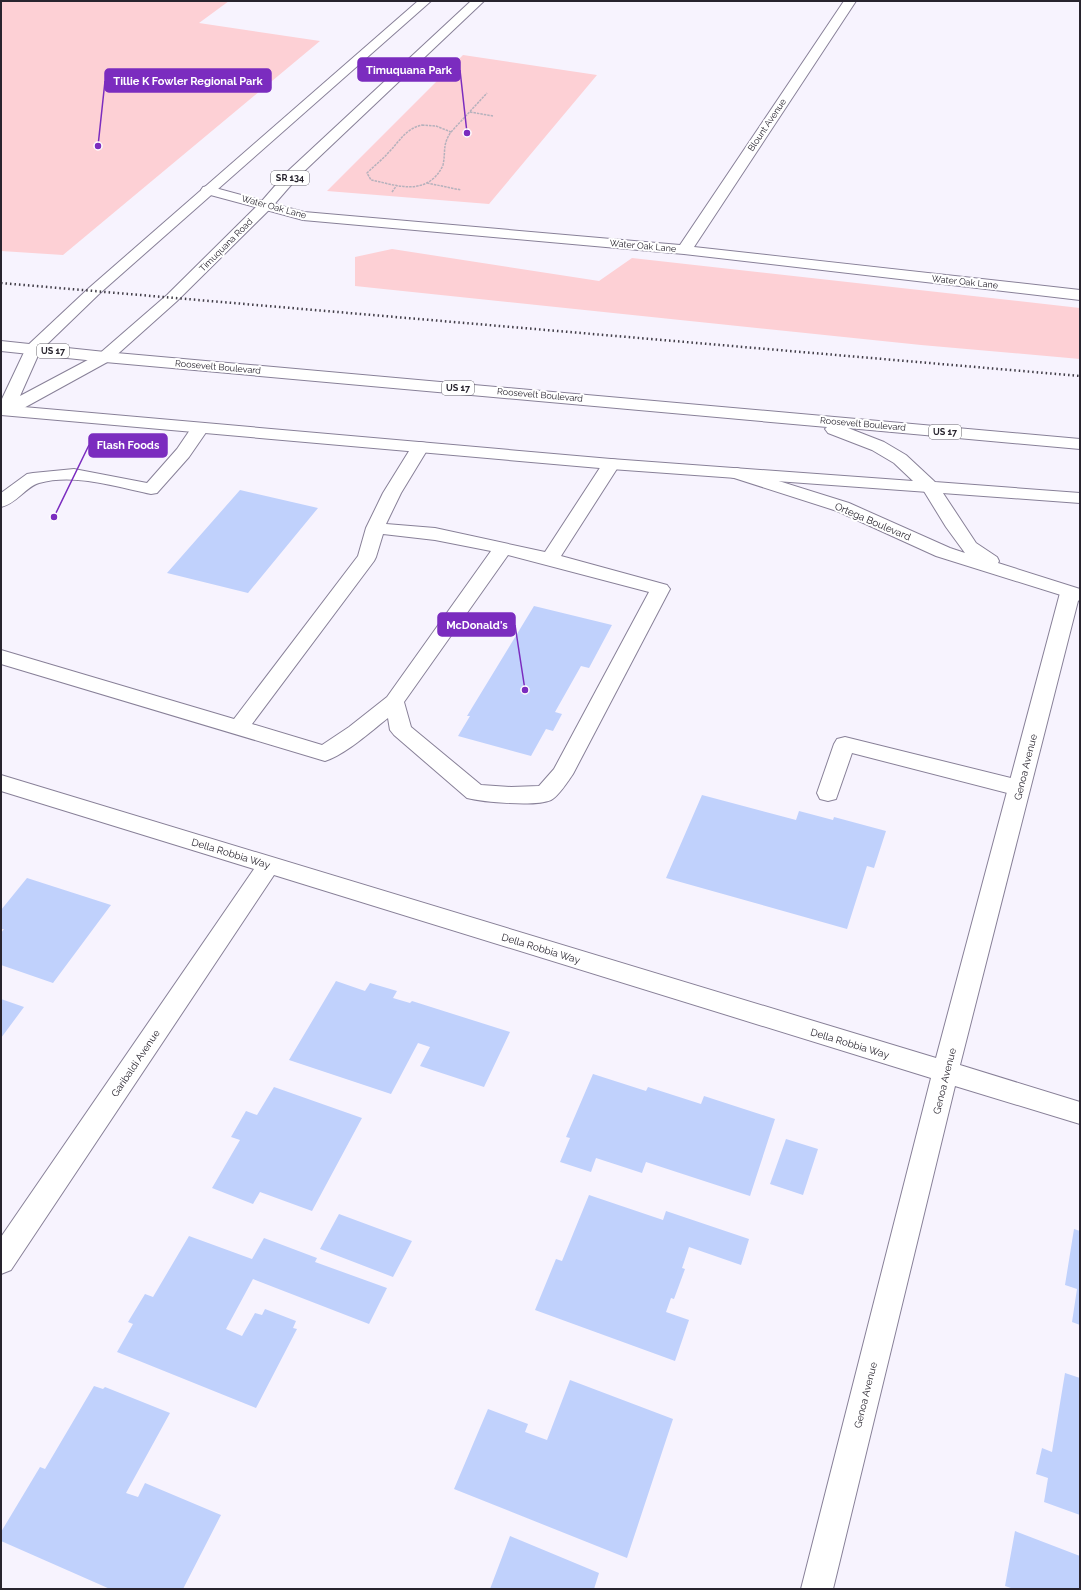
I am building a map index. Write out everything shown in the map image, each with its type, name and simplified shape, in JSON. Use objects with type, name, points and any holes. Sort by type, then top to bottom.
[{"type":"main road","points":[[425,1],[94,291],[33,349],[2,412],[611,464],[1080,498]]},
{"type":"main road","name":"Timuquana Road","points":[[2,412],[105,357],[172,298],[266,205],[293,174],[478,1]]},
{"type":"main road","name":"Blount Avenue","points":[[684,250],[850,1]]},
{"type":"main road","name":"Water Oak Lane","points":[[208,190],[303,216],[684,250],[1080,295]]},
{"type":"main road","name":"Roosevelt Boulevard","points":[[1,346],[105,357],[1080,444]]},
{"type":"main road","name":"Ortega Boulevard","points":[[811,419],[878,446],[900,459],[931,488],[955,528],[969,546],[1008,573]]},
{"type":"main road","points":[[1,502],[32,478],[74,474],[151,490],[184,452],[200,428]]},
{"type":"main road","points":[[238,728],[367,557],[375,528],[392,493],[420,447]]},
{"type":"main road","points":[[550,559],[611,464]]},
{"type":"main road","name":"Ortega Boulevard","points":[[737,473],[843,507],[943,552],[1008,573],[1077,588]]},
{"type":"main road","points":[[375,528],[435,534],[503,548],[550,559],[660,589],[562,774],[545,794],[511,795],[475,792],[401,730],[394,702]]},
{"type":"main road","points":[[1,656],[325,753],[356,732],[394,702],[503,548]]},
{"type":"main road","name":"Genoa Avenue","points":[[817,1589],[946,1072],[1019,788],[1077,588]]},
{"type":"main road","points":[[828,793],[845,744],[1019,788]]},
{"type":"main road","name":"Della Robbia Way","points":[[1,783],[1080,1113]]},
{"type":"main road","name":"Garibaldi Avenue","points":[[1,1261],[269,865]]},
{"type":"path","points":[[451,132],[437,125],[428,124],[417,126],[398,140],[390,152],[367,173],[371,180],[397,185],[416,187],[426,183],[436,176],[443,165],[442,151],[446,144],[445,139],[487,93]]},
{"type":"path","points":[[469,112],[493,116]]},
{"type":"path","points":[[426,183],[461,190]]},
{"type":"path","points":[[369,222],[397,185]]},
{"type":"shaded area","points":[[1,1],[229,1],[199,23],[320,41],[63,255],[1,251]]},
{"type":"shaded area","points":[[463,55],[597,75],[489,204],[327,191]]},
{"type":"shaded area","points":[[392,249],[599,281],[632,258],[1080,308],[1080,359],[921,345],[355,286],[355,257]]},
{"type":"building","points":[[240,490],[318,508],[248,593],[167,573]]},
{"type":"building","points":[[534,606],[612,625],[589,668],[581,666],[555,712],[562,714],[553,731],[546,729],[531,756],[458,736],[470,716],[467,716]]},
{"type":"building","points":[[702,795],[796,820],[799,811],[833,820],[834,817],[886,831],[874,868],[867,866],[847,929],[666,878]]},
{"type":"building","points":[[27,878],[111,905],[53,983],[1,965],[1,933],[4,929],[1,929],[1,910]]},
{"type":"building","points":[[336,981],[365,991],[370,983],[397,991],[393,998],[410,1003],[412,1001],[510,1032],[484,1087],[420,1066],[430,1047],[418,1043],[391,1094],[289,1060]]},
{"type":"building","points":[[1,999],[24,1007],[1,1038]]},
{"type":"building","points":[[593,1074],[646,1091],[648,1087],[701,1104],[704,1096],[775,1119],[750,1196],[646,1162],[642,1173],[596,1158],[591,1172],[560,1162],[570,1138],[566,1137]]},
{"type":"building","points":[[274,1087],[362,1118],[312,1211],[260,1192],[253,1204],[212,1188],[240,1140],[231,1137],[246,1111],[257,1115]]},
{"type":"building","points":[[786,1139],[818,1149],[803,1195],[770,1184]]},
{"type":"building","points":[[589,1195],[663,1220],[666,1211],[749,1239],[741,1265],[689,1247],[682,1268],[685,1269],[674,1299],[671,1298],[666,1312],[689,1320],[675,1361],[535,1310],[556,1259],[562,1261]]},
{"type":"building","points":[[339,1214],[412,1241],[393,1277],[320,1249]]},
{"type":"building","points":[[1074,1229],[1080,1231],[1080,1325],[1072,1322],[1077,1289],[1065,1285]]},
{"type":"building","points":[[189,1236],[252,1259],[264,1238],[317,1258],[315,1262],[387,1288],[369,1324],[253,1279],[226,1329],[242,1336],[255,1313],[262,1315],[265,1309],[296,1321],[293,1328],[297,1329],[256,1408],[117,1352],[133,1324],[128,1322],[145,1294],[153,1297]]},
{"type":"building","points":[[1065,1373],[1080,1378],[1080,1515],[1044,1502],[1048,1478],[1036,1474],[1042,1448],[1052,1452]]},
{"type":"building","points":[[570,1380],[673,1419],[627,1558],[454,1489],[488,1409],[528,1424],[525,1432],[547,1440]]},
{"type":"building","points":[[94,1386],[103,1389],[105,1387],[170,1413],[126,1493],[138,1497],[145,1483],[221,1515],[183,1589],[110,1589],[1,1541],[1,1532],[40,1467],[45,1469]]},
{"type":"building","points":[[1015,1531],[1080,1556],[1080,1589],[1014,1589],[1005,1586]]},
{"type":"building","points":[[510,1536],[599,1573],[594,1589],[490,1589]]},
{"type":"railway","points":[[1,283],[1080,376]]},
{"type":"place","name":"Timuquana Park","points":[[467,133]]},
{"type":"place","name":"Tillie K Fowler Regional Park","points":[[98,146]]},
{"type":"place","name":"Flash Foods","points":[[54,517]]},
{"type":"place","name":"McDonald's","points":[[525,690]]}]
